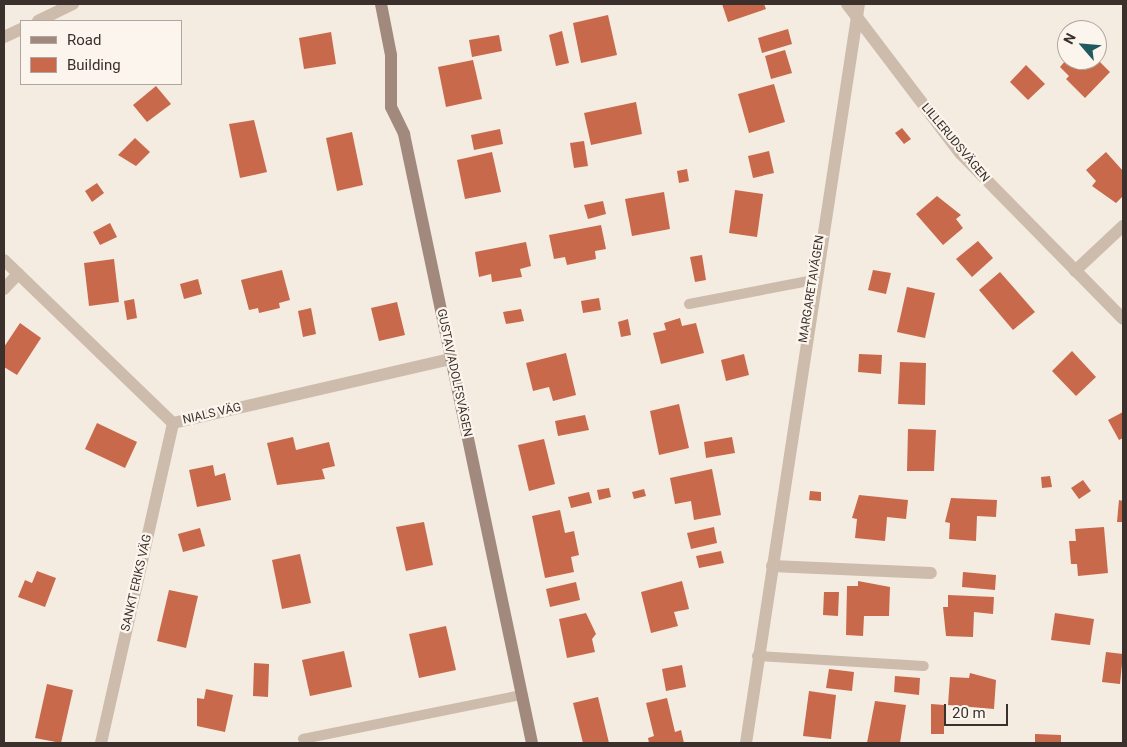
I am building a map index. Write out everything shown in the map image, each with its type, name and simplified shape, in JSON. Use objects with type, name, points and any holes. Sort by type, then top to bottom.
[{"type":"street","points":[[40,20],[73,4]]},
{"type":"street","name":"GUSTAV ADOLFSVÄGEN","points":[[381,4],[391,55],[392,107],[404,134],[532,743]]},
{"type":"street","name":"LILLERUDSVÄGEN","points":[[847,4],[858,8],[961,154],[1123,320]]},
{"type":"street","name":"MARGARETAVÄGEN","points":[[746,743],[757,656],[814,280],[858,8]]},
{"type":"street","points":[[4,37],[20,29]]},
{"type":"street","points":[[1075,271],[1123,226]]},
{"type":"street","name":"NIALS VÄG","points":[[4,260],[173,423],[450,359]]},
{"type":"street","points":[[4,289],[18,274]]},
{"type":"street","name":"SANKT ERIKS VÄG","points":[[101,743],[173,423]]},
{"type":"street","points":[[772,566],[931,573]]},
{"type":"lane","points":[[689,304],[814,280]]},
{"type":"lane","points":[[757,656],[924,666]]},
{"type":"lane","points":[[303,740],[522,695]]},
{"type":"building","points":[[722,4],[764,4],[766,9],[728,22]]},
{"type":"building","points":[[608,15],[617,55],[581,63],[573,23]]},
{"type":"building","points":[[788,29],[792,44],[762,53],[758,38]]},
{"type":"building","points":[[562,31],[569,63],[556,66],[549,35]]},
{"type":"building","points":[[331,32],[336,64],[304,69],[299,38]]},
{"type":"building","points":[[499,35],[502,51],[472,57],[469,40]]},
{"type":"building","points":[[785,50],[792,73],[771,79],[765,56]]},
{"type":"building","points":[[473,60],[482,99],[446,107],[438,67]]},
{"type":"building","points":[[1026,65],[1045,84],[1028,100],[1010,82]]},
{"type":"building","points":[[1107,69],[1110,72],[1085,98],[1066,79],[1069,76],[1063,70]]},
{"type":"building","points":[[774,84],[785,122],[749,133],[738,94]]},
{"type":"building","points":[[156,86],[171,104],[147,122],[133,105]]},
{"type":"building","points":[[636,102],[642,134],[591,145],[584,113]]},
{"type":"building","points":[[254,120],[267,172],[240,178],[229,124]]},
{"type":"building","points":[[902,128],[911,139],[904,144],[895,133]]},
{"type":"building","points":[[500,129],[503,144],[474,150],[471,135]]},
{"type":"building","points":[[352,132],[363,185],[337,191],[326,138]]},
{"type":"building","points":[[135,138],[150,152],[136,166],[118,155]]},
{"type":"building","points":[[584,141],[588,166],[574,168],[570,143]]},
{"type":"building","points":[[769,151],[774,173],[753,178],[748,156]]},
{"type":"building","points":[[492,152],[501,192],[465,199],[457,160]]},
{"type":"building","points":[[1106,152],[1123,171],[1123,196],[1116,203],[1092,186],[1096,181],[1086,170]]},
{"type":"building","points":[[687,169],[689,181],[679,183],[677,171]]},
{"type":"building","points":[[97,183],[104,193],[92,202],[85,191]]},
{"type":"building","points":[[735,190],[763,194],[757,237],[729,233]]},
{"type":"building","points":[[664,192],[670,229],[632,236],[625,199]]},
{"type":"building","points":[[937,196],[961,215],[956,219],[963,228],[943,245],[916,214]]},
{"type":"building","points":[[603,201],[606,214],[588,219],[584,205]]},
{"type":"building","points":[[110,223],[117,237],[100,245],[93,232]]},
{"type":"building","points":[[601,225],[606,249],[595,251],[596,259],[567,265],[565,257],[554,259],[549,235]]},
{"type":"building","points":[[978,241],[993,258],[972,277],[956,259]]},
{"type":"building","points":[[526,242],[531,266],[520,269],[522,277],[492,282],[491,274],[479,277],[475,252]]},
{"type":"building","points":[[702,255],[706,280],[695,282],[690,257]]},
{"type":"building","points":[[114,259],[119,302],[89,306],[84,263]]},
{"type":"building","points":[[282,270],[290,300],[279,303],[280,308],[259,313],[258,308],[249,310],[241,280]]},
{"type":"building","points":[[873,270],[891,273],[886,294],[868,290]]},
{"type":"building","points":[[1000,272],[1035,312],[1013,330],[979,290]]},
{"type":"building","points":[[198,279],[202,294],[184,299],[180,284]]},
{"type":"building","points":[[907,287],[935,293],[925,338],[897,332]]},
{"type":"building","points":[[599,298],[601,310],[583,313],[581,301]]},
{"type":"building","points":[[134,299],[137,318],[127,320],[124,301]]},
{"type":"building","points":[[397,302],[405,335],[379,341],[371,308]]},
{"type":"building","points":[[311,308],[316,334],[303,337],[298,311]]},
{"type":"building","points":[[521,309],[524,321],[506,324],[503,312]]},
{"type":"building","points":[[680,318],[682,326],[696,323],[704,353],[661,364],[653,333],[666,330],[664,323]]},
{"type":"building","points":[[628,319],[631,335],[621,337],[618,322]]},
{"type":"building","points":[[20,323],[41,338],[17,375],[4,367],[4,347]]},
{"type":"building","points":[[1072,351],[1096,377],[1076,396],[1052,371]]},
{"type":"building","points":[[566,353],[576,395],[553,401],[549,387],[533,391],[526,363]]},
{"type":"building","points":[[744,354],[749,375],[726,381],[721,360]]},
{"type":"building","points":[[859,354],[882,355],[881,374],[858,372]]},
{"type":"building","points":[[900,362],[926,363],[925,405],[898,404]]},
{"type":"building","points":[[679,404],[689,448],[659,455],[650,411]]},
{"type":"building","points":[[1123,412],[1123,438],[1119,440],[1108,420]]},
{"type":"building","points":[[585,415],[589,430],[558,436],[555,421]]},
{"type":"building","points":[[97,423],[137,442],[125,468],[85,449]]},
{"type":"building","points":[[908,429],[936,430],[934,471],[907,471]]},
{"type":"building","points":[[293,437],[296,450],[329,442],[335,466],[322,469],[325,479],[277,485],[267,443]]},
{"type":"building","points":[[732,437],[735,453],[706,458],[704,442]]},
{"type":"building","points":[[544,439],[555,484],[529,491],[518,445]]},
{"type":"building","points":[[213,465],[215,476],[225,473],[231,500],[197,507],[189,470]]},
{"type":"building","points":[[712,469],[721,515],[694,520],[691,501],[675,504],[670,478]]},
{"type":"building","points":[[1050,476],[1052,487],[1042,488],[1041,477]]},
{"type":"building","points":[[1083,480],[1091,491],[1079,499],[1071,488]]},
{"type":"building","points":[[609,488],[611,497],[599,500],[597,490]]},
{"type":"building","points":[[644,489],[646,496],[634,499],[632,492]]},
{"type":"building","points":[[810,491],[821,492],[821,501],[809,500]]},
{"type":"building","points":[[589,492],[592,503],[571,508],[568,497]]},
{"type":"building","points":[[859,495],[908,500],[906,519],[887,517],[885,541],[855,538],[857,519],[852,518]]},
{"type":"building","points":[[951,498],[997,500],[996,517],[977,516],[976,541],[949,539],[950,523],[945,522]]},
{"type":"building","points":[[1119,500],[1123,501],[1123,522],[1117,522]]},
{"type":"building","points":[[560,510],[565,533],[574,531],[579,555],[571,557],[574,572],[545,578],[532,516]]},
{"type":"building","points":[[424,522],[433,565],[406,571],[396,527]]},
{"type":"building","points":[[714,527],[717,543],[691,549],[687,533]]},
{"type":"building","points":[[1104,527],[1108,573],[1078,576],[1077,564],[1071,564],[1069,541],[1076,541],[1075,529]]},
{"type":"building","points":[[200,528],[205,546],[183,552],[178,534]]},
{"type":"building","points":[[721,551],[724,563],[699,568],[696,556]]},
{"type":"building","points":[[300,554],[311,603],[282,609],[272,560]]},
{"type":"building","points":[[37,571],[56,578],[45,607],[18,597],[25,580],[32,583]]},
{"type":"building","points":[[963,572],[996,575],[995,590],[962,587]]},
{"type":"building","points":[[682,581],[689,609],[674,612],[678,626],[651,633],[641,592]]},
{"type":"building","points":[[858,581],[890,587],[889,616],[864,616],[863,636],[846,635],[847,586],[858,586]]},
{"type":"building","points":[[576,582],[580,600],[550,607],[546,589]]},
{"type":"building","points":[[169,590],[198,596],[186,648],[157,641]]},
{"type":"building","points":[[824,592],[839,592],[838,616],[823,615]]},
{"type":"building","points":[[948,595],[994,597],[993,614],[974,612],[973,637],[946,636],[943,607],[948,607]]},
{"type":"building","points":[[586,613],[596,634],[592,639],[595,652],[567,658],[559,619]]},
{"type":"building","points":[[1055,613],[1094,619],[1090,645],[1051,640]]},
{"type":"building","points":[[446,626],[456,670],[419,678],[409,634]]},
{"type":"building","points":[[344,651],[352,687],[310,696],[302,660]]},
{"type":"building","points":[[1106,652],[1123,654],[1120,684],[1102,682]]},
{"type":"building","points":[[254,663],[269,664],[268,697],[253,696]]},
{"type":"building","points":[[682,665],[686,687],[666,691],[662,669]]},
{"type":"building","points":[[829,669],[854,672],[852,691],[826,688]]},
{"type":"building","points":[[970,673],[996,680],[994,709],[948,705],[950,677],[969,678]]},
{"type":"building","points":[[895,676],[920,678],[919,695],[894,692]]},
{"type":"building","points":[[47,684],[73,690],[61,743],[35,738]]},
{"type":"building","points":[[206,689],[233,695],[225,732],[197,726],[197,698],[204,699]]},
{"type":"building","points":[[809,691],[836,695],[831,739],[803,736]]},
{"type":"building","points":[[598,697],[609,743],[583,743],[573,703]]},
{"type":"building","points":[[667,698],[675,732],[681,730],[684,743],[649,743],[648,738],[654,736],[646,703]]},
{"type":"building","points":[[875,701],[906,705],[900,743],[867,743]]},
{"type":"building","points":[[931,704],[944,705],[944,734],[931,734]]},
{"type":"building","points":[[1035,734],[1061,735],[1061,743],[1035,743]]}]
